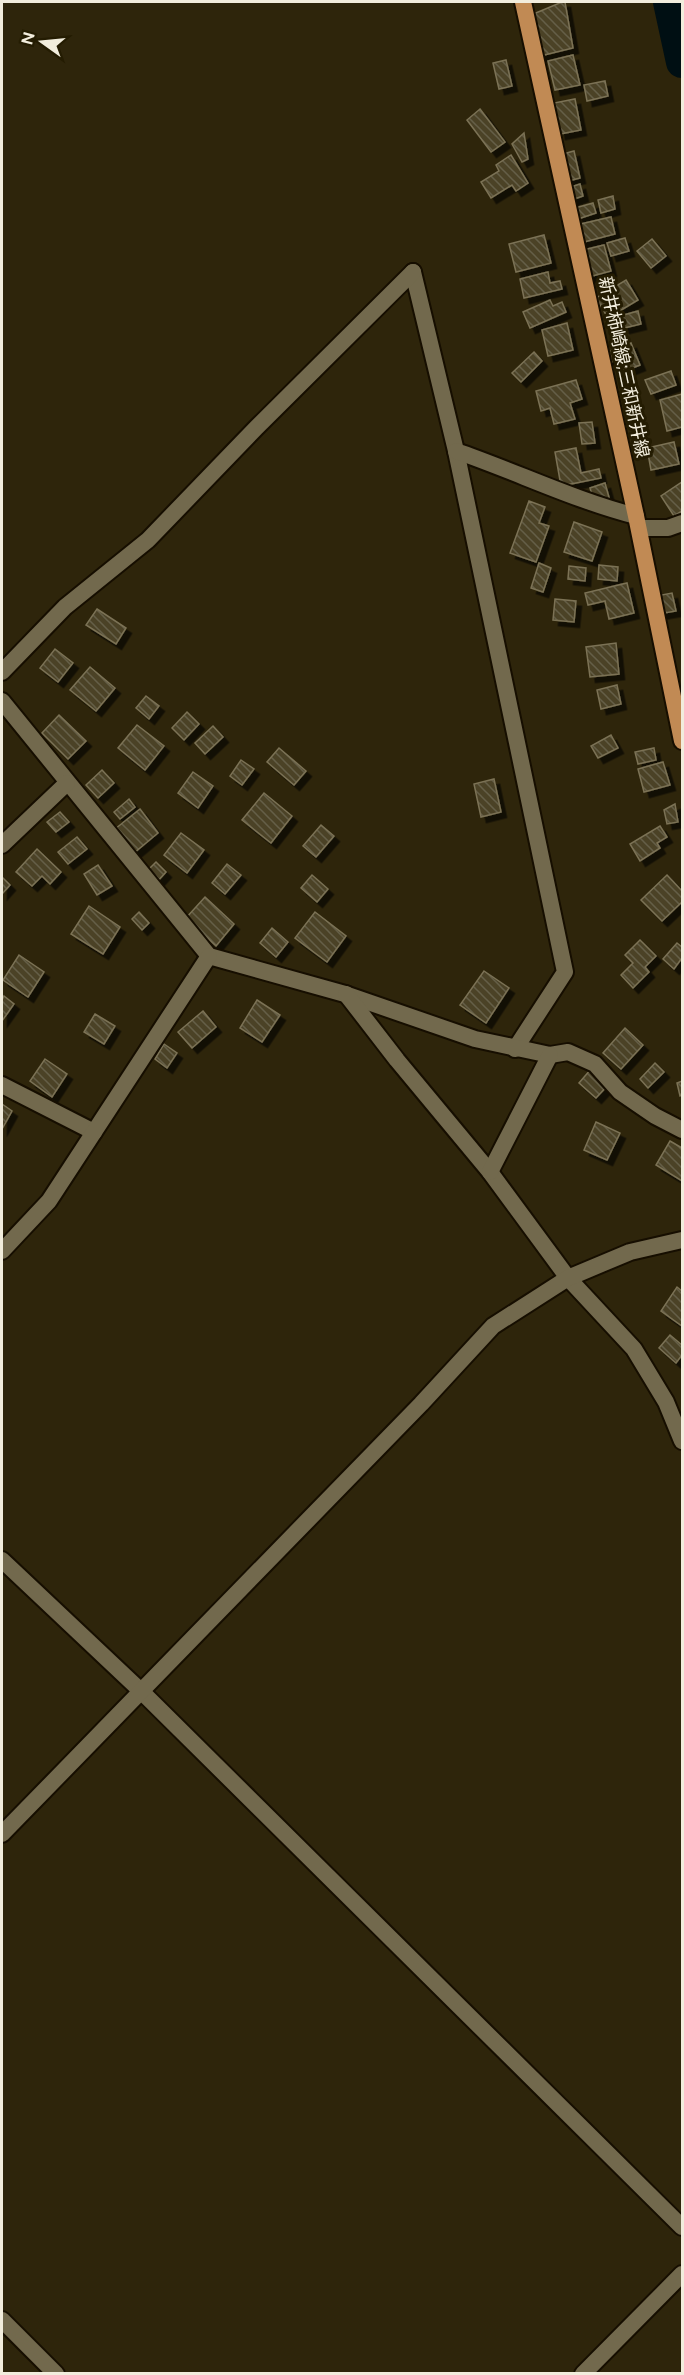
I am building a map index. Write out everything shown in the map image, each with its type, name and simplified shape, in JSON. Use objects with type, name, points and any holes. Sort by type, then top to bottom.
[{"type":"main road","name":"新井柿崎線;三和新井線","points":[[523,2],[638,522],[682,741]]},
{"type":"street","points":[[2,672],[65,607],[148,540],[272,412],[414,272],[456,451],[565,972],[515,1049]]},
{"type":"street","points":[[456,451],[638,522],[668,528],[682,523]]},
{"type":"street","points":[[2,701],[209,956],[345,994],[475,1039],[550,1055],[568,1052],[595,1064],[620,1092],[655,1116],[682,1130]]},
{"type":"street","points":[[2,845],[67,783]]},
{"type":"street","points":[[2,1251],[48,1202],[209,956]]},
{"type":"street","points":[[345,994],[490,1172],[568,1278],[634,1348],[666,1401],[682,1441]]},
{"type":"street","points":[[490,1172],[550,1055]]},
{"type":"street","points":[[2,1085],[93,1132]]},
{"type":"street","points":[[2,1834],[494,1326],[568,1278],[630,1252],[682,1240]]},
{"type":"street","points":[[2,1560],[142,1692],[682,2227]]},
{"type":"street","points":[[584,2373],[682,2274]]},
{"type":"street","points":[[2,2320],[56,2373]]},
{"type":"building","points":[[565,2],[573,48],[540,56],[531,15]]},
{"type":"building","points":[[573,55],[580,85],[555,90],[548,61]]},
{"type":"building","points":[[506,60],[512,86],[499,89],[493,63]]},
{"type":"building","points":[[605,81],[608,96],[587,101],[584,85]]},
{"type":"building","points":[[575,99],[581,130],[560,134],[554,103]]},
{"type":"building","points":[[480,109],[505,142],[491,152],[467,120]]},
{"type":"building","points":[[524,133],[528,159],[522,162],[512,144]]},
{"type":"building","points":[[574,151],[580,178],[565,182],[559,155]]},
{"type":"building","points":[[511,155],[528,183],[516,191],[512,185],[491,198],[481,182],[499,171],[496,165]]},
{"type":"building","points":[[580,184],[583,196],[566,202],[562,190]]},
{"type":"building","points":[[613,196],[615,209],[601,213],[598,200]]},
{"type":"building","points":[[593,203],[596,213],[578,219],[575,208]]},
{"type":"building","points":[[611,217],[615,234],[580,243],[576,225]]},
{"type":"building","points":[[544,235],[551,263],[516,272],[509,244]]},
{"type":"building","points":[[625,238],[629,251],[611,256],[607,243]]},
{"type":"building","points":[[652,239],[666,256],[651,268],[637,251]]},
{"type":"building","points":[[604,245],[611,271],[585,278],[579,251]]},
{"type":"building","points":[[548,272],[550,283],[560,281],[562,289],[524,298],[520,279]]},
{"type":"building","points":[[626,280],[638,300],[608,318],[596,298]]},
{"type":"building","points":[[550,300],[553,306],[562,302],[566,312],[530,328],[523,312]]},
{"type":"building","points":[[638,311],[641,324],[624,328],[620,316]]},
{"type":"building","points":[[567,323],[573,350],[548,356],[542,330]]},
{"type":"building","points":[[631,343],[640,365],[625,371],[620,358],[607,364],[603,354]]},
{"type":"building","points":[[534,352],[542,361],[521,382],[512,373]]},
{"type":"building","points":[[671,371],[676,385],[651,394],[645,380]]},
{"type":"building","points":[[576,380],[582,399],[570,403],[575,419],[554,424],[550,408],[541,411],[536,391]]},
{"type":"building","points":[[682,394],[682,427],[667,431],[660,400]]},
{"type":"building","points":[[592,422],[595,443],[582,444],[579,423]]},
{"type":"building","points":[[674,442],[679,464],[651,470],[647,448]]},
{"type":"building","points":[[576,448],[581,473],[599,469],[601,478],[561,486],[555,452]]},
{"type":"building","points":[[682,482],[682,511],[674,516],[661,496]]},
{"type":"building","points":[[605,483],[610,501],[595,505],[590,488]]},
{"type":"building","points":[[529,501],[545,507],[539,523],[549,526],[536,562],[510,553]]},
{"type":"building","points":[[574,522],[602,532],[592,561],[564,552]]},
{"type":"building","points":[[539,563],[551,568],[543,592],[531,588]]},
{"type":"building","points":[[599,565],[618,567],[617,581],[598,579]]},
{"type":"building","points":[[569,566],[586,568],[585,581],[568,579]]},
{"type":"building","points":[[627,583],[634,613],[609,619],[605,601],[588,605],[585,593]]},
{"type":"building","points":[[672,593],[676,611],[659,614],[656,596]]},
{"type":"building","points":[[555,599],[576,601],[574,622],[553,620]]},
{"type":"building","points":[[97,609],[126,628],[116,644],[86,625]]},
{"type":"building","points":[[616,643],[619,674],[590,677],[586,647]]},
{"type":"building","points":[[55,649],[73,663],[58,682],[40,668]]},
{"type":"building","points":[[90,667],[115,688],[96,711],[70,690]]},
{"type":"building","points":[[617,685],[621,704],[601,709],[597,690]]},
{"type":"building","points":[[146,696],[159,706],[149,719],[136,708]]},
{"type":"building","points":[[187,712],[199,724],[184,740],[172,728]]},
{"type":"building","points":[[59,715],[86,741],[68,759],[42,733]]},
{"type":"building","points":[[137,725],[164,746],[145,770],[118,748]]},
{"type":"building","points":[[213,726],[223,737],[205,754],[195,743]]},
{"type":"building","points":[[611,735],[618,748],[598,758],[591,746]]},
{"type":"building","points":[[279,748],[306,771],[294,785],[267,762]]},
{"type":"building","points":[[654,748],[656,760],[638,764],[635,752]]},
{"type":"building","points":[[241,760],[254,769],[242,785],[230,776]]},
{"type":"building","points":[[663,762],[670,785],[644,792],[638,769]]},
{"type":"building","points":[[102,770],[114,783],[98,798],[86,785]]},
{"type":"building","points":[[193,772],[213,786],[198,808],[178,793]]},
{"type":"building","points":[[494,779],[501,812],[481,817],[474,784]]},
{"type":"building","points":[[264,793],[292,816],[271,843],[242,820]]},
{"type":"building","points":[[129,799],[135,807],[120,819],[114,812]]},
{"type":"building","points":[[675,804],[678,822],[667,824],[664,810]]},
{"type":"building","points":[[140,809],[158,833],[134,853],[115,829]]},
{"type":"building","points":[[60,812],[69,822],[56,832],[47,822]]},
{"type":"building","points":[[321,825],[334,836],[316,857],[303,846]]},
{"type":"building","points":[[660,826],[667,837],[657,843],[660,848],[640,861],[630,844]]},
{"type":"building","points":[[181,833],[204,850],[187,873],[164,855]]},
{"type":"building","points":[[77,837],[87,849],[68,864],[58,852]]},
{"type":"building","points":[[37,849],[61,872],[50,884],[42,876],[32,886],[16,872]]},
{"type":"building","points":[[156,862],[166,872],[156,883],[145,873]]},
{"type":"building","points":[[227,864],[241,875],[225,894],[212,883]]},
{"type":"building","points":[[98,865],[112,886],[97,895],[84,874]]},
{"type":"building","points":[[312,875],[328,889],[317,902],[301,888]]},
{"type":"building","points":[[667,875],[682,891],[682,902],[662,921],[641,900]]},
{"type":"building","points":[[2,877],[10,885],[2,894]]},
{"type":"building","points":[[205,897],[234,924],[216,946],[186,918]]},
{"type":"building","points":[[89,906],[120,927],[103,954],[71,934]]},
{"type":"building","points":[[139,912],[149,923],[142,930],[132,919]]},
{"type":"building","points":[[315,912],[346,936],[327,962],[295,938]]},
{"type":"building","points":[[272,928],[288,942],[276,957],[260,943]]},
{"type":"building","points":[[640,940],[656,956],[645,967],[649,972],[633,988],[621,975],[633,963],[625,955]]},
{"type":"building","points":[[677,943],[682,947],[682,958],[674,969],[663,959]]},
{"type":"building","points":[[19,955],[44,972],[28,997],[3,980]]},
{"type":"building","points":[[484,971],[509,988],[486,1023],[460,1005]]},
{"type":"building","points":[[4,996],[14,1004],[2,1021],[2,1000]]},
{"type":"building","points":[[257,1000],[280,1015],[262,1042],[240,1028]]},
{"type":"building","points":[[203,1011],[216,1027],[192,1048],[178,1032]]},
{"type":"building","points":[[95,1014],[115,1026],[104,1044],[84,1032]]},
{"type":"building","points":[[625,1028],[643,1045],[621,1069],[603,1053]]},
{"type":"building","points":[[164,1044],[177,1053],[167,1068],[155,1059]]},
{"type":"building","points":[[45,1059],[67,1074],[52,1097],[30,1081]]},
{"type":"building","points":[[655,1063],[664,1072],[648,1088],[640,1079]]},
{"type":"building","points":[[591,1069],[609,1084],[596,1098],[579,1083]]},
{"type":"building","points":[[682,1081],[682,1095],[680,1096],[677,1083]]},
{"type":"building","points":[[2,1104],[12,1111],[2,1129]]},
{"type":"building","points":[[596,1122],[620,1133],[607,1160],[584,1150]]},
{"type":"building","points":[[670,1141],[682,1148],[682,1181],[656,1165]]},
{"type":"building","points":[[677,1287],[682,1291],[682,1326],[661,1311]]},
{"type":"building","points":[[670,1335],[682,1345],[682,1355],[676,1363],[659,1348]]},
{"type":"waterway","points":[[669,2],[682,62]]}]
